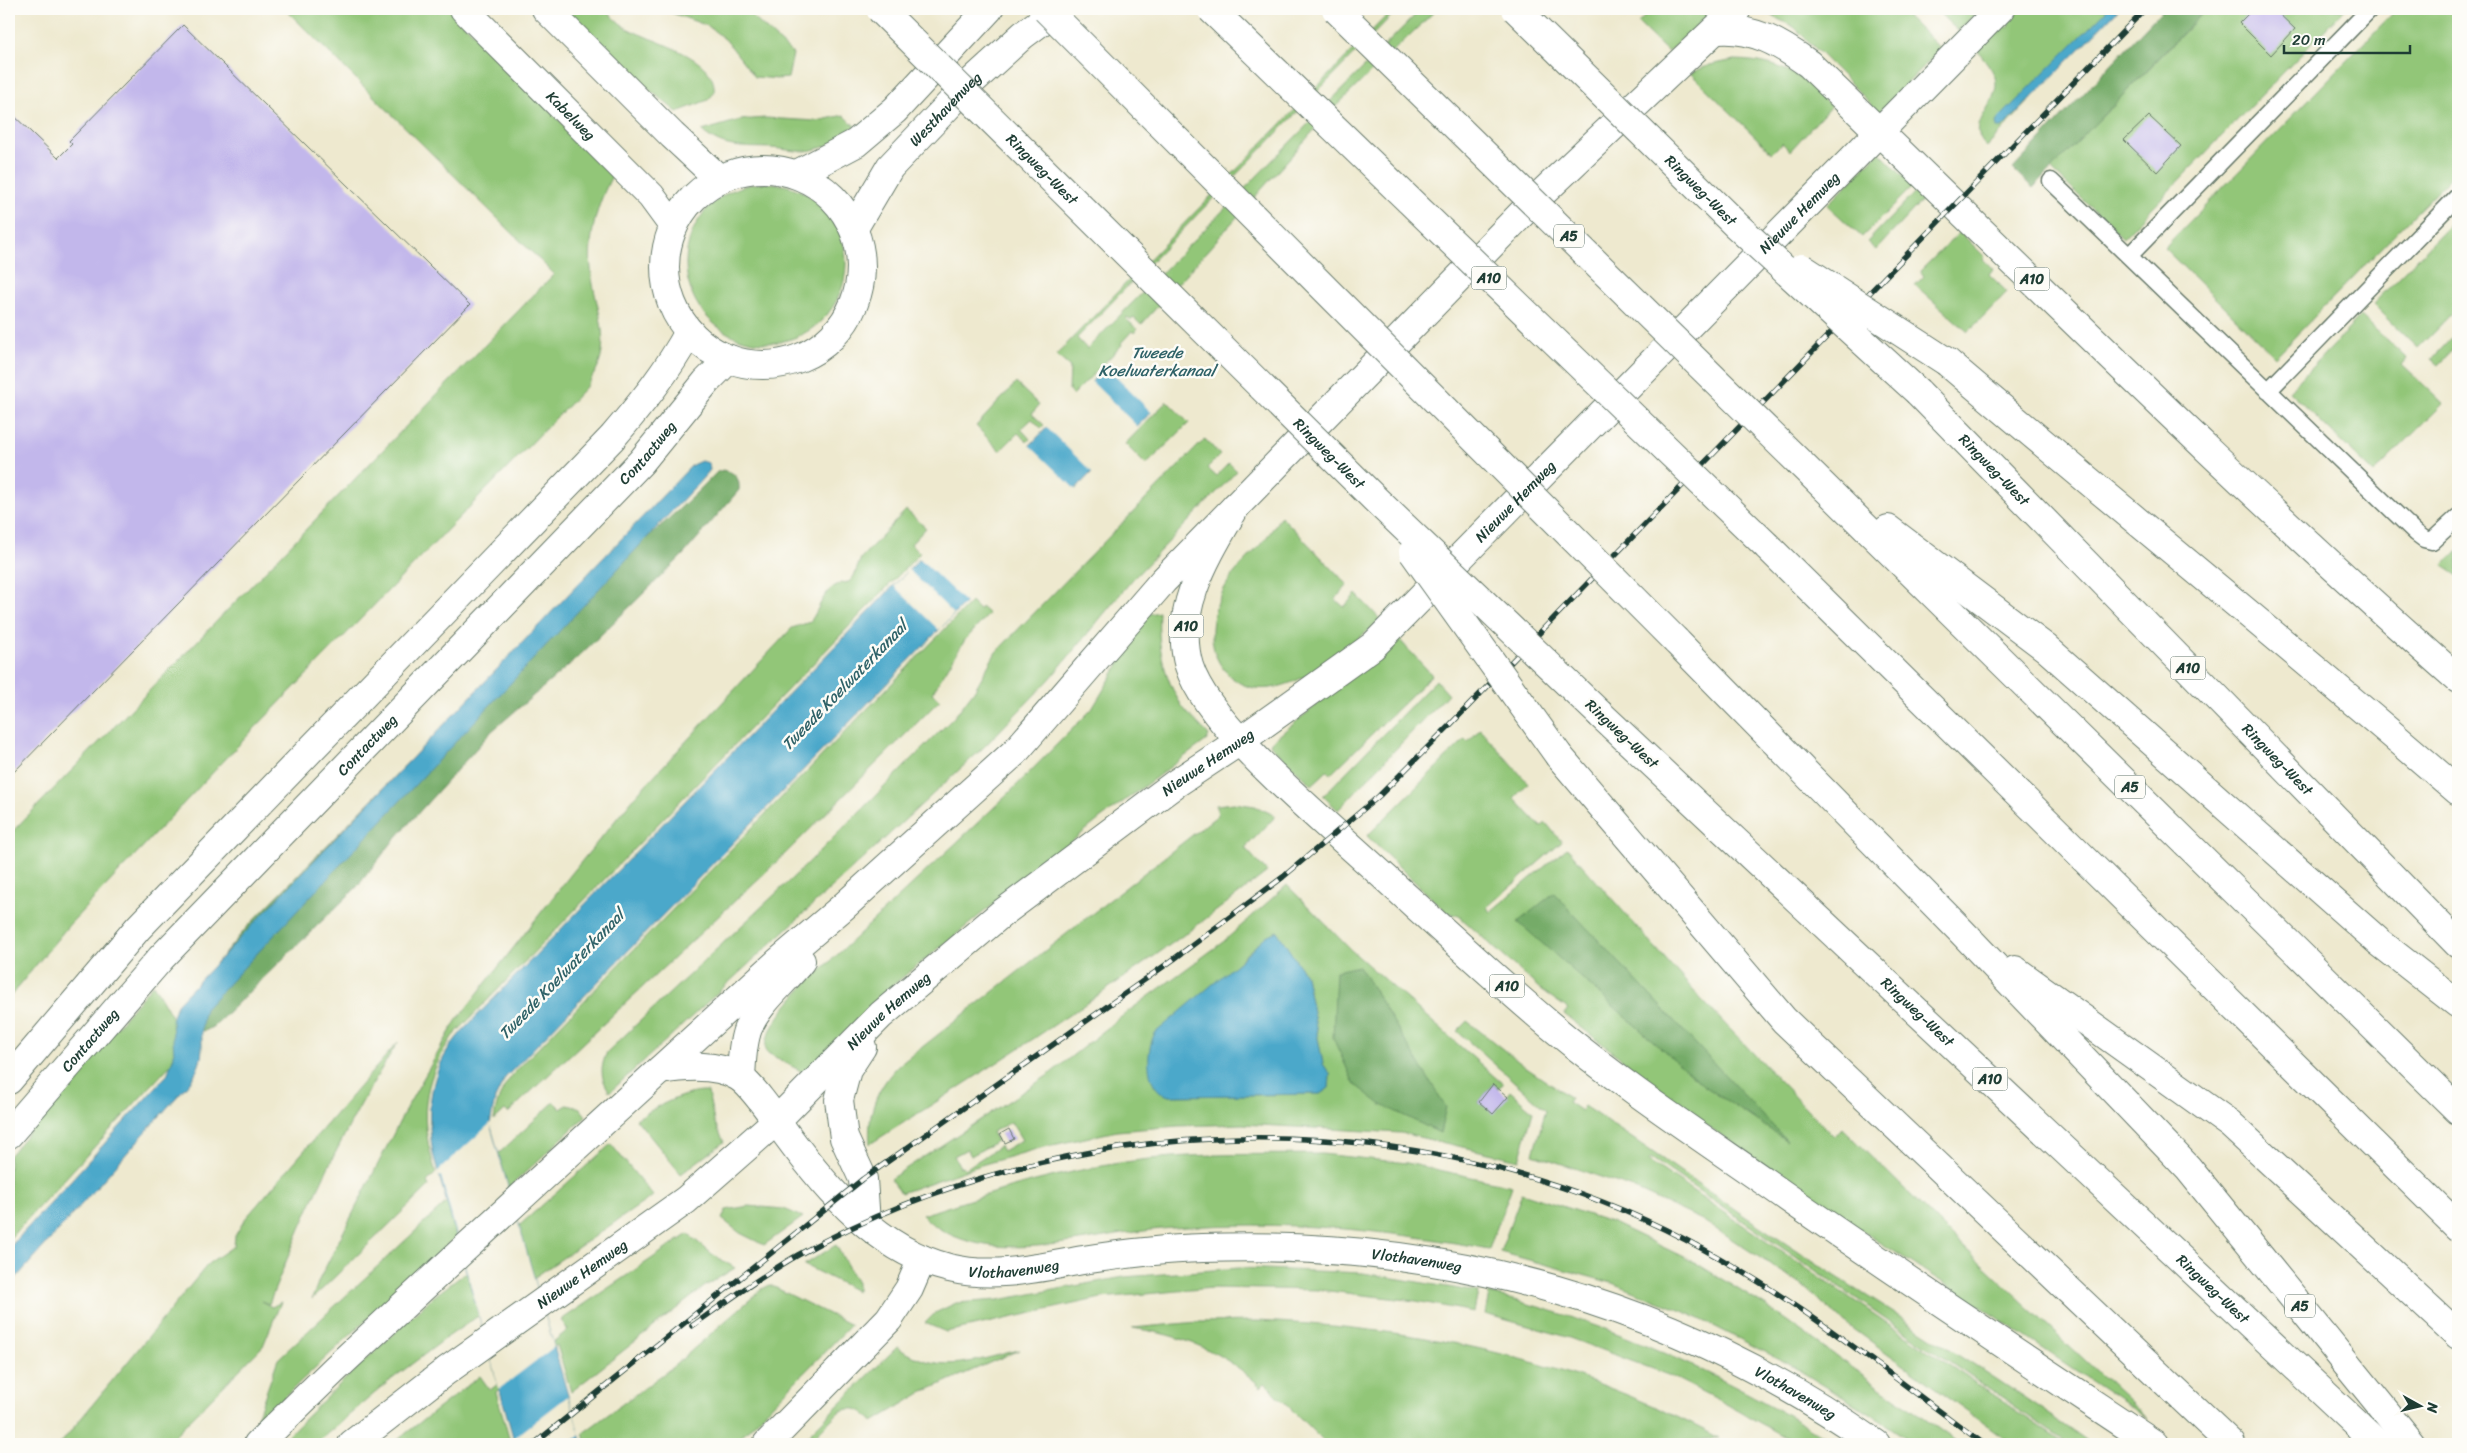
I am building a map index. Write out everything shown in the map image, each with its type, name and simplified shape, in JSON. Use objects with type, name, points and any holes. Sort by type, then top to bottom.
[{"type":"main road","name":"Kabelweg","points":[[464,9],[632,176],[651,196],[673,226]]},
{"type":"main road","points":[[546,9],[672,135],[718,178]]},
{"type":"main road","name":"Ringweg-West","points":[[880,9],[1376,500],[1601,715],[2378,1444]]},
{"type":"main road","points":[[797,174],[856,142],[895,110],[989,9]]},
{"type":"main road","name":"A5","points":[[1046,9],[1676,641],[1961,931],[2188,1168],[2412,1444]]},
{"type":"main road","name":"Westhavenweg","points":[[854,228],[890,167],[968,85],[1023,35],[1058,9]]},
{"type":"main road","name":"A10","points":[[1211,9],[1767,546],[2458,1227]]},
{"type":"main road","name":"A5","points":[[1336,9],[2458,1110]]},
{"type":"main road","name":"Ringweg-West","points":[[1516,9],[1736,225],[1918,392],[2458,944]]},
{"type":"main road","points":[[258,1444],[335,1369],[660,1070],[1015,752],[1163,581],[1556,179],[1717,30],[1737,9]]},
{"type":"main road","name":"Nieuwe Hemweg","points":[[352,1444],[486,1341],[542,1304],[686,1200],[776,1121],[881,1015],[1001,914],[1175,784],[1240,741],[1373,646],[1880,132],[1994,12]]},
{"type":"main road","name":"A10","points":[[1717,30],[1733,29],[1758,34],[1784,46],[1809,64],[2192,434],[2375,605],[2458,679]]},
{"type":"main road","points":[[771,168],[797,174],[821,186],[834,198],[840,204],[854,228],[861,254],[861,279],[854,303],[842,326],[825,344],[803,357],[779,364],[754,365],[729,359],[701,343],[689,332],[676,313],[668,292],[664,270],[673,226],[684,207],[694,196],[718,178],[744,170],[771,168]]},
{"type":"main road","name":"A10","points":[[1736,225],[1947,362],[2320,672],[2458,791]]},
{"type":"main road","points":[[9,1080],[138,928],[612,438],[655,388],[674,361],[689,332]]},
{"type":"main road","name":"Contactweg","points":[[9,1134],[161,958],[641,462],[706,382],[729,359]]},
{"type":"main road","name":"A5","points":[[1801,464],[2046,648],[2379,942],[2458,1004]]},
{"type":"main road","name":"A10","points":[[1376,500],[1559,756],[1784,1020],[2230,1444]]},
{"type":"main road","name":"A10","points":[[1236,506],[1205,560],[1190,602],[1186,624],[1186,648],[1189,666],[1202,695],[1240,741],[1341,838],[1552,1026],[1670,1116],[1868,1254],[2154,1444]]},
{"type":"main road","points":[[660,1070],[685,1066],[710,1068],[741,1078],[742,1051],[748,1027],[760,1009],[843,907]]},
{"type":"main road","name":"A5","points":[[1961,931],[2230,1124],[2458,1335]]},
{"type":"main road","points":[[866,1223],[863,1179],[844,1138],[839,1100],[847,1070],[881,1015]]},
{"type":"main road","name":"Vlothavenweg","points":[[741,1078],[813,1171],[866,1223],[890,1242],[922,1259],[947,1268],[998,1273],[1171,1250],[1252,1246],[1314,1247],[1388,1254],[1480,1270],[1555,1289],[1669,1329],[1726,1356],[1794,1392],[1876,1444]]},
{"type":"main road","points":[[767,1444],[889,1319],[909,1289],[922,1259]]},
{"type":"lane","points":[[2129,256],[2370,9]]},
{"type":"lane","points":[[2051,181],[2424,539],[2432,541],[2458,517]]},
{"type":"lane","points":[[2268,390],[2458,196]]},
{"type":"green space","points":[[285,9],[449,9],[517,76],[612,176],[598,209],[592,233],[590,257],[592,280],[602,328],[602,352],[599,364],[586,387],[252,731],[69,925],[9,998],[9,835],[554,274]]},
{"type":"green space","points":[[564,9],[604,9],[625,27],[681,52],[706,69],[713,80],[714,93],[708,100],[677,112],[636,79]]},
{"type":"green space","points":[[661,9],[744,9],[793,54],[788,78],[755,77],[726,40],[708,26]]},
{"type":"green space","points":[[1393,9],[1398,9],[1077,338],[1087,349],[1421,9],[1437,9],[1333,109],[1141,325],[1134,318],[1131,320],[1127,317],[1126,319],[1137,329],[1134,333],[1132,331],[1121,343],[1122,345],[1073,395],[1069,390],[1070,367],[1056,355]]},
{"type":"green space","points":[[1652,9],[1715,9],[1668,52],[1638,23]]},
{"type":"green space","points":[[1758,9],[1899,9],[1941,49],[1879,112],[1794,27]]},
{"type":"green space","points":[[1935,9],[1974,9],[1973,16],[1958,31]]},
{"type":"green space","points":[[2020,9],[2108,9],[2000,117],[2002,128],[2032,98],[1987,147],[1980,138],[1978,130],[1996,87],[1995,77],[1990,67],[1978,51],[2004,25],[2007,28],[2010,26],[2007,22]]},
{"type":"green space","points":[[2163,9],[2206,9],[2033,188],[2013,169]]},
{"type":"green space","points":[[2207,9],[2345,9],[2123,238],[2051,169]]},
{"type":"green space","points":[[2397,9],[2458,9],[2458,170],[2275,357],[2164,248]]},
{"type":"green space","points":[[1734,60],[1765,63],[1788,71],[1809,85],[1831,106],[1790,151],[1782,143],[1772,153],[1690,73],[1710,65]]},
{"type":"green space","points":[[844,115],[855,126],[827,145],[804,151],[735,146],[718,142],[702,131],[740,120],[765,118],[817,121]]},
{"type":"green space","points":[[1879,152],[1913,186],[1862,237],[1827,205]]},
{"type":"green space","points":[[758,183],[774,183],[804,192],[823,206],[840,232],[846,255],[846,271],[840,294],[823,320],[804,334],[789,340],[774,343],[758,343],[728,334],[704,314],[695,301],[689,286],[686,271],[686,255],[695,225],[715,201],[728,192],[743,186]]},
{"type":"green space","points":[[1917,190],[1925,197],[1876,250],[1867,242]]},
{"type":"green space","points":[[2458,217],[2458,307],[2418,348],[2373,304]]},
{"type":"green space","points":[[1960,232],[1985,257],[1983,259],[1993,269],[1989,274],[2007,292],[1968,332],[1915,285],[1924,276],[1920,271]]},
{"type":"green space","points":[[2361,316],[2407,359],[2402,365],[2443,404],[2374,473],[2289,391]]},
{"type":"green space","points":[[2458,331],[2458,345],[2439,365],[2432,359]]},
{"type":"green space","points":[[1016,383],[1039,405],[1032,414],[1044,425],[1041,428],[1032,419],[1021,429],[1030,439],[1027,442],[1018,433],[1000,451],[976,426]]},
{"type":"green space","points":[[1167,401],[1189,423],[1146,465],[1125,444]]},
{"type":"green space","points":[[1205,439],[1220,455],[1207,468],[1216,476],[1229,463],[1237,471],[1132,580],[1049,680],[984,747],[610,1092],[604,1082],[602,1073],[607,1052],[803,868],[955,716],[974,691],[996,652]]},
{"type":"green space","points":[[723,470],[731,472],[736,476],[739,482],[739,490],[683,555],[576,659],[492,731],[394,840],[356,888],[214,1026],[199,1032],[185,1000],[248,926],[560,607],[642,542],[717,472]]},
{"type":"green space","points":[[906,510],[926,528],[911,544],[920,553],[452,1037],[434,1071],[426,1103],[427,1136],[436,1173],[427,1182],[429,1186],[312,1299],[319,1280],[407,1107],[456,1021],[572,873],[637,794],[792,628],[810,622],[828,591],[840,584],[849,582],[854,576],[861,558]]},
{"type":"green space","points":[[1281,516],[1348,585],[1335,599],[1344,607],[1356,594],[1380,619],[1327,664],[1304,677],[1282,686],[1260,688],[1239,683],[1222,667],[1215,652],[1212,628],[1217,605],[1227,583],[1268,535]]},
{"type":"green space","points":[[2458,550],[2458,576],[2443,566]]},
{"type":"green space","points":[[971,602],[979,610],[981,607],[989,614],[965,640],[932,693],[940,700],[785,854],[508,1113],[505,1110],[494,1120],[496,1106],[501,1094],[515,1072]]},
{"type":"green space","points":[[1159,612],[1159,637],[1166,673],[1182,706],[1209,735],[1207,740],[1101,818],[882,994],[806,1074],[766,1052],[768,1036],[773,1027],[785,1008],[804,986],[1006,796],[1092,709],[1149,614]]},
{"type":"green space","points":[[1397,637],[1432,675],[1331,774],[1327,771],[1312,785],[1270,745],[1271,742],[1371,661]]},
{"type":"green space","points":[[1436,680],[1448,694],[1338,810],[1323,796]]},
{"type":"green space","points":[[1480,729],[1528,783],[1514,798],[1541,827],[1546,823],[1562,842],[1487,907],[1490,912],[1567,848],[1700,998],[1834,1137],[1843,1128],[1952,1236],[2148,1419],[1978,1305],[1823,1206],[1705,1124],[1564,1014],[1568,1009],[1540,989],[1459,916],[1446,912],[1367,836],[1465,739],[1468,742]]},
{"type":"green space","points":[[1234,803],[1255,806],[1276,816],[1245,848],[1267,872],[1122,979],[870,1144],[870,1122],[875,1102],[884,1083],[898,1066],[1218,815],[1216,805]]},
{"type":"green space","points":[[1287,885],[1351,950],[1503,1084],[1498,1088],[1493,1084],[1479,1102],[1493,1113],[1510,1091],[1533,1111],[1519,1160],[1401,1133],[1242,1124],[1178,1126],[1117,1131],[1044,1147],[981,1165],[901,1193],[890,1179],[1047,1076],[1130,1010],[1223,942]],"holes":[[[1277,932],[1306,976],[1323,1064],[1330,1074],[1329,1088],[1320,1094],[1169,1096],[1240,961],[1248,952]],[[1011,1122],[1022,1140],[1003,1151],[1000,1146],[965,1169],[963,1166],[960,1167],[954,1156],[967,1149],[971,1156],[997,1141],[992,1132]]]},
{"type":"green space","points":[[1554,893],[1787,1141],[1703,1085],[1518,922]]},
{"type":"green space","points":[[1359,966],[1446,1107],[1440,1133],[1380,1104],[1354,1084],[1333,1038],[1336,971]]},
{"type":"green space","points":[[153,984],[178,1027],[175,1060],[9,1239],[9,1156]]},
{"type":"green space","points":[[1467,1021],[1528,1069],[1571,1098],[1568,1102],[1581,1111],[1584,1106],[1768,1232],[1981,1369],[2092,1444],[2069,1444],[1651,1158],[1649,1161],[2065,1444],[2013,1444],[1844,1322],[1799,1283],[1702,1220],[1633,1188],[1533,1154],[1546,1110],[1457,1031]]},
{"type":"green space","points":[[398,1042],[343,1137],[297,1236],[269,1304],[261,1301],[272,1307],[281,1302],[263,1346],[166,1444],[60,1444],[209,1263],[234,1246],[235,1236],[245,1219]]},
{"type":"green space","points":[[699,1092],[708,1092],[714,1121],[724,1142],[681,1174],[636,1119],[680,1097]]},
{"type":"green space","points":[[554,1102],[561,1109],[567,1105],[580,1108],[586,1116],[303,1379],[253,1429],[278,1359]]},
{"type":"green space","points":[[611,1144],[653,1196],[449,1336],[388,1382],[315,1444],[279,1444],[433,1297],[467,1272]]},
{"type":"green space","points":[[1322,1154],[1407,1163],[1512,1186],[1489,1249],[1371,1231],[1253,1225],[1151,1230],[1038,1246],[993,1246],[974,1243],[955,1236],[929,1222],[922,1215],[1034,1181],[1079,1170],[1129,1162],[1184,1156]]},
{"type":"green space","points":[[1522,1193],[1613,1223],[1696,1263],[1773,1311],[1960,1444],[1915,1444],[1869,1413],[1787,1363],[1692,1315],[1612,1283],[1500,1252]]},
{"type":"green space","points":[[749,1206],[784,1209],[803,1217],[764,1245],[740,1233],[722,1219],[726,1210]]},
{"type":"green space","points":[[688,1234],[712,1254],[735,1268],[704,1287],[571,1392],[557,1345],[554,1347],[552,1342],[568,1330],[561,1320]]},
{"type":"green space","points":[[836,1245],[857,1283],[857,1291],[804,1265]]},
{"type":"green space","points":[[1239,1268],[1363,1273],[1478,1292],[1474,1312],[1416,1301],[1320,1290],[1212,1288],[1101,1298],[946,1332],[925,1323],[935,1313],[956,1303],[998,1300],[1124,1277]]},
{"type":"green space","points":[[770,1285],[851,1325],[734,1444],[586,1444],[583,1433],[674,1366],[762,1289]]},
{"type":"green space","points":[[1489,1294],[1581,1320],[1668,1355],[1753,1396],[1836,1444],[1798,1444],[1669,1375],[1564,1336],[1485,1314]]},
{"type":"green space","points":[[1256,1321],[1378,1331],[1437,1340],[1494,1352],[1551,1368],[1607,1387],[1663,1410],[1719,1438],[1660,1444],[1326,1444],[1265,1383],[1261,1387],[1247,1374],[1217,1354],[1185,1340],[1132,1328],[1198,1322]]},
{"type":"green space","points":[[551,1343],[498,1384],[493,1367]]},
{"type":"green space","points":[[897,1347],[926,1361],[953,1364],[1019,1350],[923,1392],[873,1422],[866,1414],[858,1410],[850,1409],[839,1412],[807,1444],[799,1444]]},
{"type":"green space","points":[[480,1376],[490,1390],[498,1384],[499,1389],[496,1392],[510,1441],[506,1444],[392,1444]]},
{"type":"water","points":[[2108,9],[2119,9],[2002,128],[1997,128],[1996,122],[2000,117]]},
{"type":"water","name":"Tweede Koelwaterkanaal","points":[[1457,57],[1337,182],[1183,381],[1121,442],[505,1078],[495,1099],[490,1124],[582,1444],[515,1444],[433,1154],[430,1102],[438,1071],[454,1041],[1156,315]]},
{"type":"water","points":[[701,461],[709,463],[710,470],[704,477],[205,1009],[202,1030],[202,1054],[190,1082],[9,1286],[9,1248],[167,1075],[174,1056],[172,1020],[177,1004],[692,465]]},
{"type":"water","points":[[1277,931],[1306,976],[1323,1064],[1330,1074],[1329,1088],[1320,1094],[1169,1096],[1161,1092],[1155,1086],[1149,1069],[1150,1050],[1155,1033],[1240,961],[1266,936]]},
{"type":"pier","points":[[1439,9],[1520,9],[1459,59],[1338,184],[1185,383],[1153,414],[1104,365],[1154,313],[1367,76]]},
{"type":"pier","points":[[1090,380],[1139,428],[1094,474],[1045,426]]},
{"type":"pier","points":[[1028,444],[1077,491],[967,604],[918,557]]},
{"type":"pier","points":[[909,570],[954,614],[939,630],[894,586]]},
{"type":"pier","points":[[493,1121],[491,1129],[554,1347],[499,1389],[441,1176],[439,1177],[437,1172]]},
{"type":"pier","points":[[568,1396],[580,1435],[569,1444],[515,1444],[513,1439]]},
{"type":"building","points":[[2253,9],[2274,9],[2295,29],[2271,55],[2239,23]]},
{"type":"building","points":[[183,25],[470,305],[9,777],[9,111],[58,158],[72,144],[69,141]]},
{"type":"building","points":[[2149,116],[2181,146],[2157,172],[2124,140]]},
{"type":"building","points":[[1493,1084],[1508,1097],[1493,1114],[1479,1102]]},
{"type":"building","points":[[1009,1129],[1014,1139],[1005,1143],[1000,1134]]},
{"type":"railway","points":[[534,1444],[863,1179],[1174,959],[1283,877],[1379,796],[2145,9]]},
{"type":"railway","points":[[692,1326],[757,1280],[798,1255],[903,1205],[1012,1169],[1126,1147],[1240,1138],[1356,1143],[1469,1161],[1580,1194],[1686,1240],[1726,1262],[1802,1310],[1984,1444]]}]
